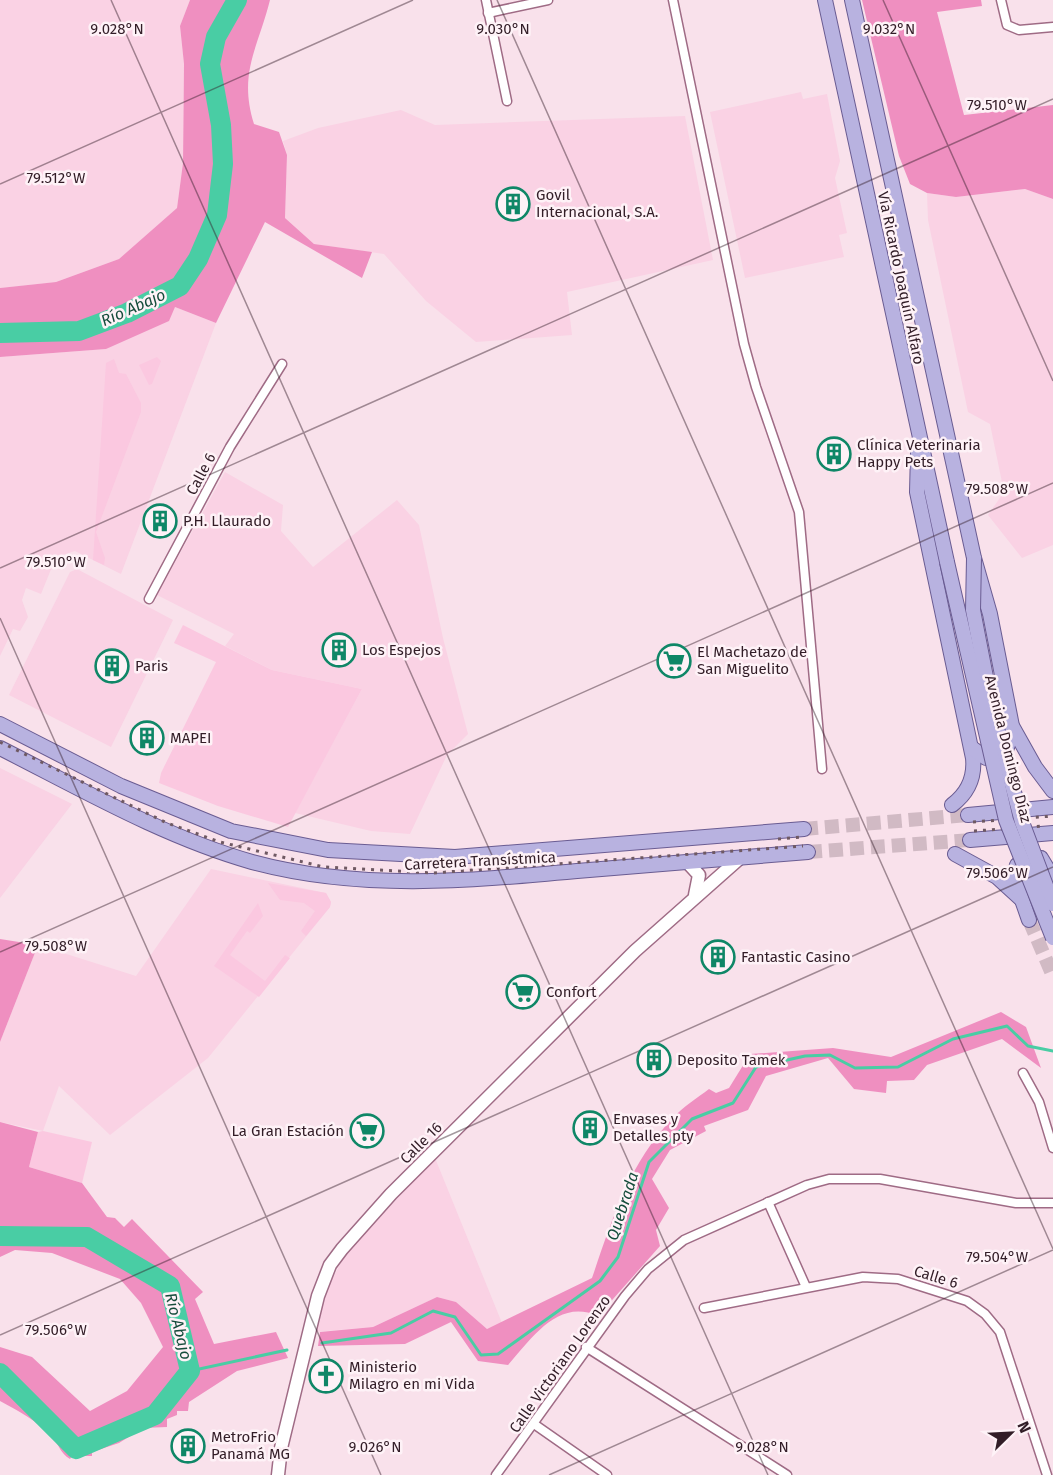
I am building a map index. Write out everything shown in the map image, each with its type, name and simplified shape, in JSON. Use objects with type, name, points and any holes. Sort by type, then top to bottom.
[{"type":"main road","name":"Vía Ricardo Joaquín Alfaro","points":[[825,0],[947,562]]},
{"type":"main road","name":"Vía Ricardo Joaquín Alfaro","points":[[851,1],[974,558]]},
{"type":"main road","points":[[919,435],[917,492],[974,765],[971,781],[963,796],[952,805]]},
{"type":"main road","points":[[974,558],[990,614],[1012,726],[1035,767],[1053,791]]},
{"type":"main road","name":"Avenida Domingo Díaz","points":[[974,558],[973,610],[993,713],[1022,822],[1053,904]]},
{"type":"main road","name":"Avenida Domingo Díaz","points":[[947,562],[1006,820],[1053,938]]},
{"type":"main road","name":"Carretera Transístmica","points":[[0,724],[121,786],[231,831],[328,850],[455,857],[804,829]]},
{"type":"main road","points":[[972,748],[986,758],[1003,754],[1009,747],[1012,726]]},
{"type":"main road","name":"Carretera Transístmica","points":[[0,748],[145,820],[230,855],[300,872],[354,880],[466,881],[808,852]]},
{"type":"main road","points":[[968,815],[1053,807]]},
{"type":"main road","points":[[970,840],[1053,833]]},
{"type":"main road","points":[[955,854],[990,873],[1022,900]]},
{"type":"main road","points":[[1029,920],[1014,878],[1015,868],[1020,861],[1033,856],[1041,858],[1053,878]]},
{"type":"main road","name":"Calle 16","points":[[278,1475],[281,1448],[308,1333],[318,1296],[336,1257],[391,1194],[635,951],[740,858]]},
{"type":"main road","points":[[687,862],[699,875],[695,897]]},
{"type":"street","points":[[486,0],[507,101]]},
{"type":"street","points":[[488,13],[548,0]]},
{"type":"street","points":[[673,0],[744,344],[756,387],[799,512],[822,769]]},
{"type":"street","points":[[1000,0],[1006,25],[1018,30],[1053,27]]},
{"type":"street","name":"Calle 6","points":[[149,599],[230,447],[282,364]]},
{"type":"street","points":[[1023,1073],[1039,1102],[1053,1148]]},
{"type":"street","name":"Calle Victoriano Lorenzo","points":[[496,1475],[586,1347],[625,1296],[665,1254],[684,1240],[807,1185],[848,1177],[909,1182],[1016,1203],[1053,1203]]},
{"type":"street","points":[[768,1202],[806,1287]]},
{"type":"street","name":"Calle 6","points":[[704,1308],[863,1277],[898,1279],[953,1296],[976,1307],[1000,1332],[1047,1475]]},
{"type":"street","points":[[586,1347],[787,1475]]},
{"type":"street","points":[[534,1424],[607,1475]]},
{"type":"shaded area","points":[[0,0],[190,0],[180,26],[184,64],[183,163],[177,208],[119,259],[56,282],[0,288]]},
{"type":"shaded area","points":[[190,0],[270,0],[252,61],[248,90],[254,124],[279,132],[287,155],[285,218],[314,244],[372,252],[362,278],[265,222],[216,323],[175,307],[169,321],[106,349],[0,357],[0,288],[56,282],[119,259],[177,208],[183,163],[184,64],[180,26]]},
{"type":"shaded area","points":[[862,0],[981,0],[982,6],[937,12],[964,115],[1053,105],[1053,199],[1025,189],[956,197],[927,193],[910,184],[899,156]]},
{"type":"shaded area","points":[[801,92],[803,99],[827,94],[840,161],[835,178],[847,233],[839,235],[844,257],[745,278],[710,112]]},
{"type":"shaded area","points":[[401,110],[435,125],[685,116],[713,260],[567,292],[572,335],[476,342],[426,301],[384,254],[314,244],[285,218],[287,155],[283,141],[318,128]]},
{"type":"shaded area","points":[[1025,189],[1053,199],[1053,545],[1022,558],[988,515],[1004,492],[990,424],[968,412],[928,220],[927,193],[956,197]]},
{"type":"shaded area","points":[[175,307],[216,323],[121,574],[75,551],[56,557],[41,594],[26,588],[22,600],[28,617],[20,631],[13,629],[0,656],[0,357],[106,349]]},
{"type":"shaded area","points":[[157,357],[161,361],[152,384],[149,385],[139,365]]},
{"type":"shaded area","points":[[114,359],[119,373],[126,374],[141,403],[141,412],[96,532],[105,558],[104,565],[93,560],[106,363]]},
{"type":"shaded area","points":[[225,472],[283,505],[281,531],[313,567],[397,500],[419,525],[443,638],[468,734],[447,755],[410,834],[371,831],[295,813],[362,689],[272,670],[225,646],[234,634],[157,595]]},
{"type":"shaded area","points":[[77,569],[173,620],[111,747],[9,695],[70,572]]},
{"type":"shaded area","points":[[183,625],[272,670],[362,689],[288,827],[218,806],[159,783],[161,773],[216,662],[174,643]]},
{"type":"shaded area","points":[[0,768],[72,804],[0,898]]},
{"type":"shaded area","points":[[211,869],[326,893],[331,902],[330,907],[208,1058],[110,1135],[59,1086],[43,1131],[0,1122],[0,1042],[38,945],[136,976]]},
{"type":"shaded area","points":[[268,883],[326,893],[331,902],[330,907],[306,936],[301,931],[315,911],[304,903],[280,900]]},
{"type":"shaded area","points":[[258,903],[263,916],[250,933],[247,931],[230,955],[265,981],[285,955],[290,958],[259,997],[214,966]]},
{"type":"shaded area","points":[[0,939],[38,945],[0,1042]]},
{"type":"shaded area","points":[[1001,1012],[1026,1027],[1041,1068],[1002,1039],[927,1065],[914,1080],[887,1081],[886,1093],[854,1089],[828,1058],[766,1076],[748,1110],[704,1126],[706,1131],[670,1150],[652,1179],[669,1208],[656,1230],[660,1246],[598,1316],[584,1312],[570,1312],[558,1316],[536,1333],[508,1365],[478,1361],[451,1322],[405,1344],[318,1346],[320,1332],[373,1327],[437,1297],[456,1302],[487,1329],[592,1278],[633,1173],[658,1135],[681,1110],[709,1089],[716,1093],[729,1088],[750,1054],[833,1048],[891,1057]]},
{"type":"shaded area","points":[[0,1122],[38,1132],[29,1167],[82,1183],[107,1217],[115,1218],[124,1227],[132,1219],[203,1292],[195,1299],[214,1344],[276,1332],[288,1358],[237,1371],[189,1402],[188,1411],[177,1411],[177,1415],[167,1419],[167,1427],[143,1428],[119,1443],[92,1452],[92,1456],[72,1456],[70,1459],[67,1457],[52,1437],[40,1426],[0,1401],[0,1347],[32,1357],[90,1411],[127,1391],[163,1347],[141,1303],[120,1279],[52,1253],[15,1250],[0,1257]]},
{"type":"shaded area","points":[[43,1131],[92,1142],[82,1183],[29,1167],[38,1132]]},
{"type":"shaded area","points":[[435,1158],[502,1323],[487,1329],[456,1302],[437,1297],[373,1327],[315,1332],[325,1293],[345,1255]]},
{"type":"waterway","name":"Río Abajo","points":[[0,333],[79,331],[127,313],[180,286],[198,259],[217,215],[223,164],[221,125],[210,64],[216,37],[237,0]]},
{"type":"waterway","name":"Quebrada","points":[[322,1343],[391,1333],[433,1311],[455,1317],[481,1355],[498,1354],[600,1281],[618,1257],[649,1162],[692,1119],[733,1103],[756,1067],[805,1056],[830,1055],[855,1068],[898,1067],[953,1039],[1007,1026],[1028,1046],[1053,1051]]},
{"type":"waterway","name":"Río Abajo","points":[[0,1236],[87,1237],[170,1286],[190,1371],[155,1415],[76,1449],[0,1373]]},
{"type":"waterway","name":"Quebrada","points":[[190,1371],[287,1350]]},
{"type":"tunnel","points":[[804,829],[968,815]]},
{"type":"tunnel","points":[[808,852],[970,840]]},
{"type":"tunnel","points":[[1029,920],[1053,976]]},
{"type":"railway","points":[[0,742],[167,823],[220,842],[324,867],[433,873],[803,846]]},
{"type":"railway","points":[[973,822],[1053,816]]},
{"type":"railway","points":[[974,831],[1043,826]]},
{"type":"railway","points":[[778,839],[802,837]]},
{"type":"place","name":"Govil Internacional, S.A.","points":[[513,204]]},
{"type":"place","name":"Clínica Veterinaria Happy Pets","points":[[834,454]]},
{"type":"place","name":"P.H. Llaurado","points":[[160,521]]},
{"type":"place","name":"Los Espejos","points":[[339,650]]},
{"type":"place","name":"El Machetazo de San Miguelito","points":[[674,661]]},
{"type":"place","name":"Paris","points":[[112,666]]},
{"type":"place","name":"MAPEI","points":[[147,738]]},
{"type":"place","name":"Fantastic Casino","points":[[718,957]]},
{"type":"place","name":"Confort","points":[[523,992]]},
{"type":"place","name":"Deposito Tamek","points":[[654,1060]]},
{"type":"place","name":"Envases y Detalles pty","points":[[590,1128]]},
{"type":"place","name":"La Gran Estación","points":[[367,1131]]},
{"type":"place","name":"Ministerio Milagro en mi Vida","points":[[326,1376]]},
{"type":"place","name":"MetroFrio Panamá MG","points":[[188,1446]]}]
